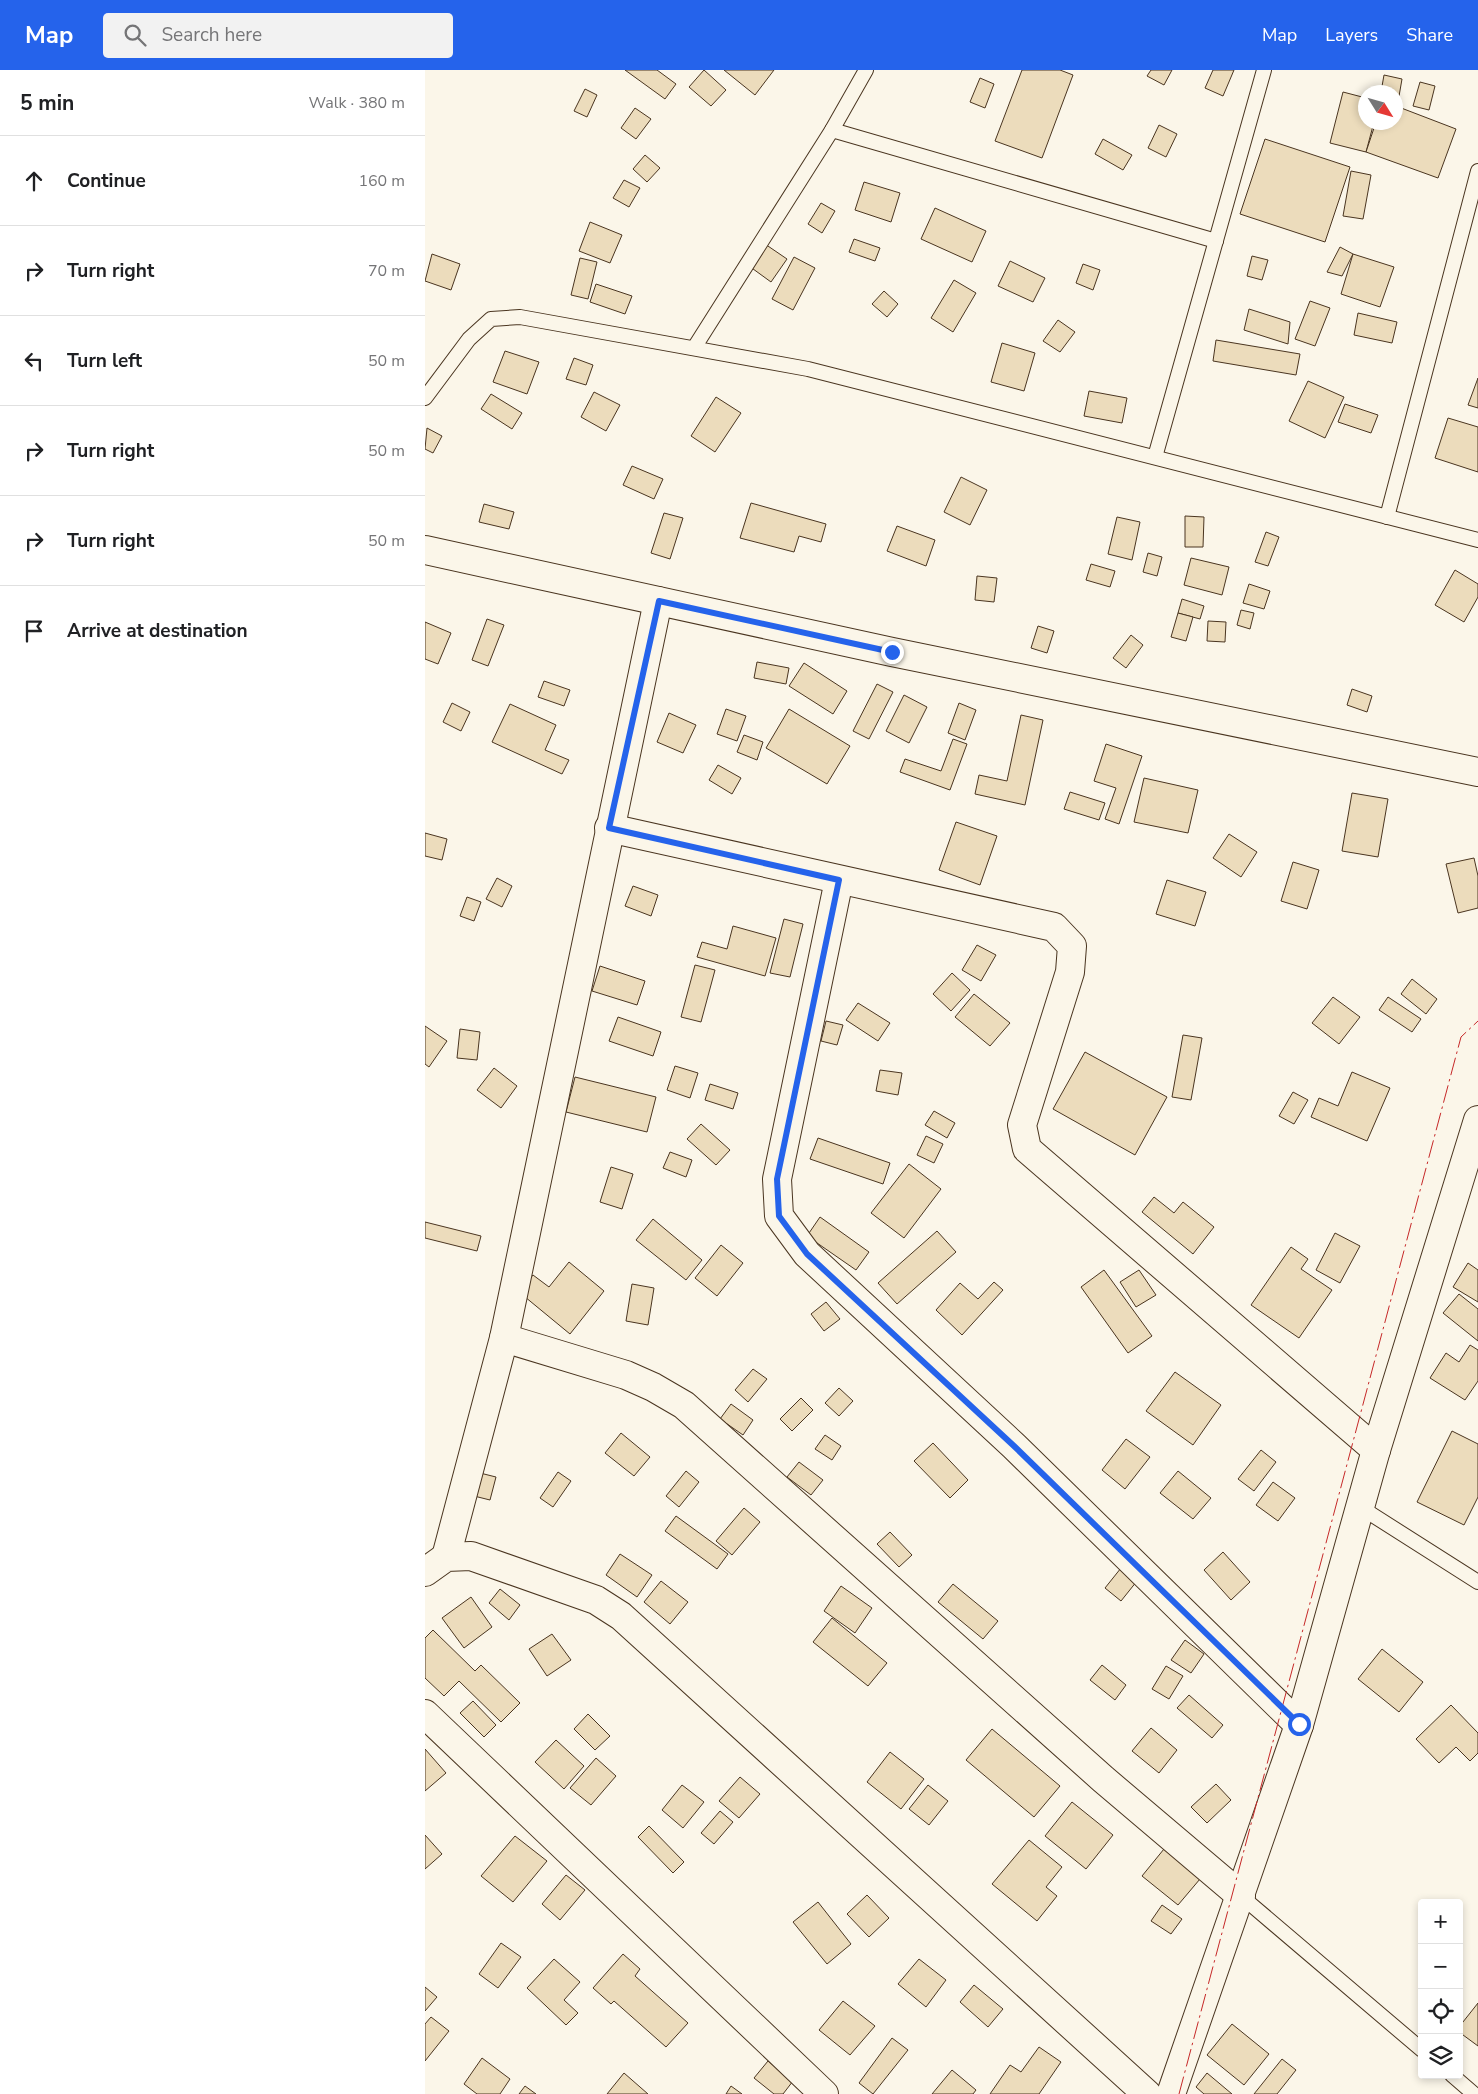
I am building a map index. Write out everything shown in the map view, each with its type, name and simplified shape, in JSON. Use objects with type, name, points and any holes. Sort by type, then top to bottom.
[{"type":"street","points":[[425,550],[892,652],[1478,772]]},
{"type":"street","points":[[436,1565],[504,1338],[609,828],[659,601]]},
{"type":"street","points":[[609,828],[1054,927],[1071,946],[1070,972],[1022,1125],[1027,1149],[1376,1450]]},
{"type":"street","points":[[839,880],[777,1179],[779,1216],[807,1254],[1014,1446],[1299,1724]]},
{"type":"street","points":[[1171,2094],[1299,1724],[1376,1450],[1478,1120]]},
{"type":"street","points":[[504,1338],[626,1375],[653,1387],[684,1406],[1103,1779],[1241,1896]]},
{"type":"street","points":[[436,1565],[471,1556],[596,1600],[621,1616],[1147,2094]]},
{"type":"street","points":[[425,1714],[824,2094]]},
{"type":"lane","points":[[694,348],[832,130],[865,70]]},
{"type":"lane","points":[[1155,457],[1264,70]]},
{"type":"lane","points":[[832,130],[1216,241]]},
{"type":"lane","points":[[1387,517],[1478,171]]},
{"type":"lane","points":[[425,398],[469,339],[491,319],[520,317],[808,368],[1478,540]]},
{"type":"lane","points":[[1360,1507],[1478,1582]]},
{"type":"lane","points":[[1241,1896],[1418,2047]]},
{"type":"lane","points":[[1456,2079],[1474,2094]]},
{"type":"building","points":[[625,70],[657,70],[676,84],[665,99]]},
{"type":"building","points":[[704,70],[726,90],[711,106],[689,87]]},
{"type":"building","points":[[724,70],[774,70],[755,95]]},
{"type":"building","points":[[1022,70],[1060,70],[1073,75],[1042,158],[995,141]]},
{"type":"building","points":[[1151,70],[1172,70],[1164,85],[1147,76]]},
{"type":"building","points":[[1213,70],[1234,70],[1223,96],[1205,88]]},
{"type":"building","points":[[1384,75],[1402,79],[1401,85],[1382,85]]},
{"type":"building","points":[[980,78],[994,84],[985,108],[970,102]]},
{"type":"building","points":[[1420,82],[1435,86],[1429,110],[1413,106]]},
{"type":"building","points":[[585,89],[597,95],[587,117],[574,111]]},
{"type":"building","points":[[1343,92],[1358,96],[1358,130],[1372,130],[1366,152],[1330,143]]},
{"type":"building","points":[[635,108],[651,119],[636,139],[621,128]]},
{"type":"building","points":[[1403,109],[1456,129],[1438,178],[1366,152],[1373,130],[1403,130]]},
{"type":"building","points":[[1159,125],[1177,134],[1166,157],[1148,148]]},
{"type":"building","points":[[1103,139],[1132,155],[1123,170],[1095,154]]},
{"type":"building","points":[[1265,139],[1350,167],[1325,242],[1240,214]]},
{"type":"building","points":[[645,155],[660,168],[647,182],[633,169]]},
{"type":"building","points":[[1351,171],[1371,175],[1363,219],[1343,216]]},
{"type":"building","points":[[624,180],[640,188],[629,207],[613,198]]},
{"type":"building","points":[[864,182],[900,193],[891,222],[855,210]]},
{"type":"building","points":[[821,203],[835,211],[822,233],[808,224]]},
{"type":"building","points":[[935,208],[986,231],[972,262],[921,239]]},
{"type":"building","points":[[590,222],[622,235],[610,263],[579,251]]},
{"type":"building","points":[[854,239],[880,248],[875,261],[849,252]]},
{"type":"building","points":[[765,244],[787,259],[771,282],[749,266]]},
{"type":"building","points":[[1340,247],[1353,254],[1342,276],[1327,272]]},
{"type":"building","points":[[432,254],[460,264],[451,290],[425,281]]},
{"type":"building","points":[[1353,254],[1394,267],[1380,307],[1341,294]]},
{"type":"building","points":[[1252,256],[1268,260],[1262,280],[1247,276]]},
{"type":"building","points":[[794,257],[815,268],[793,310],[772,299]]},
{"type":"building","points":[[580,258],[597,262],[588,299],[571,295]]},
{"type":"building","points":[[1010,261],[1045,278],[1033,302],[998,286]]},
{"type":"building","points":[[1083,264],[1100,270],[1093,290],[1076,283]]},
{"type":"building","points":[[954,280],[976,293],[953,332],[931,318]]},
{"type":"building","points":[[596,284],[632,296],[625,314],[590,302]]},
{"type":"building","points":[[884,291],[898,304],[887,317],[872,304]]},
{"type":"building","points":[[1310,301],[1330,308],[1315,346],[1295,339]]},
{"type":"building","points":[[1249,309],[1290,322],[1288,344],[1244,330]]},
{"type":"building","points":[[1358,313],[1397,322],[1392,343],[1354,335]]},
{"type":"building","points":[[1058,320],[1075,332],[1060,352],[1043,341]]},
{"type":"building","points":[[1216,340],[1300,354],[1296,375],[1213,361]]},
{"type":"building","points":[[1002,343],[1035,353],[1024,391],[991,382]]},
{"type":"building","points":[[505,351],[539,362],[527,394],[493,382]]},
{"type":"building","points":[[574,358],[593,365],[586,385],[566,379]]},
{"type":"building","points":[[1478,378],[1478,408],[1468,405]]},
{"type":"building","points":[[1308,381],[1344,397],[1325,438],[1289,421]]},
{"type":"building","points":[[1089,391],[1127,398],[1122,423],[1084,416]]},
{"type":"building","points":[[594,392],[620,405],[606,431],[581,417]]},
{"type":"building","points":[[491,394],[522,413],[512,429],[481,409]]},
{"type":"building","points":[[716,397],[741,413],[715,452],[691,436]]},
{"type":"building","points":[[1345,404],[1378,415],[1371,433],[1338,422]]},
{"type":"building","points":[[1448,418],[1478,427],[1478,472],[1435,458]]},
{"type":"building","points":[[427,428],[442,436],[433,453],[425,449]]},
{"type":"building","points":[[632,466],[663,479],[654,499],[623,485]]},
{"type":"building","points":[[961,477],[987,490],[970,525],[944,512]]},
{"type":"building","points":[[751,503],[826,524],[821,542],[799,536],[794,552],[740,538]]},
{"type":"building","points":[[484,504],[514,512],[509,529],[479,522]]},
{"type":"building","points":[[664,513],[683,518],[670,559],[651,553]]},
{"type":"building","points":[[1185,516],[1204,517],[1203,547],[1185,547]]},
{"type":"building","points":[[1117,517],[1140,522],[1132,560],[1108,554]]},
{"type":"building","points":[[897,526],[935,540],[926,566],[887,551]]},
{"type":"building","points":[[1266,532],[1279,537],[1268,566],[1255,562]]},
{"type":"building","points":[[1148,553],[1162,557],[1157,576],[1143,572]]},
{"type":"building","points":[[1191,558],[1229,567],[1222,595],[1184,585]]},
{"type":"building","points":[[1091,564],[1115,571],[1110,587],[1086,580]]},
{"type":"building","points":[[1455,570],[1478,584],[1478,597],[1464,622],[1435,605]]},
{"type":"building","points":[[977,576],[997,578],[994,602],[975,600]]},
{"type":"building","points":[[1249,584],[1270,591],[1264,609],[1243,603]]},
{"type":"building","points":[[1182,599],[1204,606],[1200,619],[1178,613]]},
{"type":"building","points":[[1241,610],[1254,613],[1250,629],[1237,625]]},
{"type":"building","points":[[1178,613],[1193,617],[1186,641],[1171,637]]},
{"type":"building","points":[[487,619],[504,625],[488,666],[472,660]]},
{"type":"building","points":[[1208,621],[1226,622],[1225,642],[1207,641]]},
{"type":"building","points":[[425,622],[451,633],[438,664],[425,659]]},
{"type":"building","points":[[1038,626],[1054,631],[1047,653],[1031,648]]},
{"type":"building","points":[[1131,635],[1143,645],[1126,668],[1113,658]]},
{"type":"building","points":[[757,662],[789,668],[786,684],[754,678]]},
{"type":"building","points":[[804,663],[847,691],[833,714],[789,686]]},
{"type":"building","points":[[544,681],[570,690],[564,706],[538,697]]},
{"type":"building","points":[[877,684],[893,692],[869,739],[853,731]]},
{"type":"building","points":[[1352,689],[1372,696],[1367,712],[1347,705]]},
{"type":"building","points":[[904,695],[927,707],[909,743],[886,731]]},
{"type":"building","points":[[452,703],[470,712],[461,731],[443,722]]},
{"type":"building","points":[[959,703],[976,710],[965,740],[948,733]]},
{"type":"building","points":[[510,704],[556,725],[545,750],[569,760],[562,774],[492,742]]},
{"type":"building","points":[[726,709],[746,716],[737,741],[717,734]]},
{"type":"building","points":[[789,709],[850,746],[827,784],[766,748]]},
{"type":"building","points":[[669,713],[696,725],[683,753],[657,742]]},
{"type":"building","points":[[1021,715],[1043,720],[1025,805],[975,794],[979,775],[1007,781]]},
{"type":"building","points":[[744,735],[763,742],[757,760],[737,752]]},
{"type":"building","points":[[953,739],[967,744],[950,790],[900,772],[905,759],[941,771]]},
{"type":"building","points":[[1106,744],[1142,756],[1119,824],[1105,819],[1116,788],[1094,781]]},
{"type":"building","points":[[718,765],[741,778],[732,794],[709,780]]},
{"type":"building","points":[[1144,778],[1198,790],[1188,833],[1134,822]]},
{"type":"building","points":[[1070,792],[1105,803],[1099,820],[1064,809]]},
{"type":"building","points":[[1352,793],[1388,799],[1378,857],[1342,851]]},
{"type":"building","points":[[956,822],[997,836],[980,885],[939,870]]},
{"type":"building","points":[[425,833],[447,839],[442,860],[425,856]]},
{"type":"building","points":[[1229,834],[1257,852],[1241,877],[1213,858]]},
{"type":"building","points":[[1474,858],[1478,876],[1478,908],[1458,913],[1446,864]]},
{"type":"building","points":[[1293,862],[1319,870],[1307,909],[1281,901]]},
{"type":"building","points":[[497,878],[512,886],[502,907],[486,899]]},
{"type":"building","points":[[1167,880],[1206,892],[1195,926],[1156,914]]},
{"type":"building","points":[[633,886],[658,895],[651,916],[625,906]]},
{"type":"building","points":[[467,897],[481,902],[474,921],[460,916]]},
{"type":"building","points":[[784,919],[803,924],[790,977],[770,973]]},
{"type":"building","points":[[733,926],[776,938],[765,976],[697,957],[702,942],[727,949]]},
{"type":"building","points":[[977,945],[996,955],[981,981],[962,970]]},
{"type":"building","points":[[695,965],[715,970],[701,1022],[681,1017]]},
{"type":"building","points":[[600,966],[645,981],[637,1005],[592,991]]},
{"type":"building","points":[[952,973],[970,990],[951,1011],[933,994]]},
{"type":"building","points":[[1412,979],[1437,999],[1426,1014],[1401,994]]},
{"type":"building","points":[[974,994],[1010,1023],[990,1046],[955,1017]]},
{"type":"building","points":[[1333,997],[1360,1017],[1339,1044],[1312,1023]]},
{"type":"building","points":[[1388,997],[1421,1019],[1412,1032],[1379,1010]]},
{"type":"building","points":[[858,1003],[890,1023],[878,1041],[846,1020]]},
{"type":"building","points":[[618,1017],[661,1032],[653,1056],[609,1041]]},
{"type":"building","points":[[826,1021],[843,1025],[837,1045],[821,1041]]},
{"type":"building","points":[[425,1026],[447,1041],[429,1067],[425,1064]]},
{"type":"building","points":[[460,1029],[480,1032],[477,1060],[457,1058]]},
{"type":"building","points":[[1183,1035],[1202,1038],[1191,1100],[1172,1097]]},
{"type":"building","points":[[1085,1052],[1167,1097],[1135,1155],[1053,1109]]},
{"type":"building","points":[[675,1066],[698,1073],[690,1098],[667,1090]]},
{"type":"building","points":[[494,1068],[517,1086],[501,1108],[477,1090]]},
{"type":"building","points":[[880,1070],[902,1073],[898,1095],[876,1091]]},
{"type":"building","points":[[1352,1072],[1390,1088],[1367,1141],[1311,1117],[1319,1098],[1338,1106]]},
{"type":"building","points":[[575,1077],[656,1097],[647,1132],[566,1112]]},
{"type":"building","points":[[710,1084],[738,1093],[733,1109],[705,1100]]},
{"type":"building","points":[[1293,1092],[1308,1100],[1294,1124],[1279,1116]]},
{"type":"building","points":[[934,1111],[955,1123],[947,1138],[925,1125]]},
{"type":"building","points":[[701,1124],[730,1150],[716,1165],[687,1139]]},
{"type":"building","points":[[926,1136],[943,1144],[934,1163],[917,1155]]},
{"type":"building","points":[[818,1138],[890,1163],[883,1184],[810,1159]]},
{"type":"building","points":[[670,1152],[692,1160],[686,1177],[663,1168]]},
{"type":"building","points":[[909,1164],[941,1189],[904,1238],[871,1213]]},
{"type":"building","points":[[611,1167],[633,1174],[622,1209],[600,1202]]},
{"type":"building","points":[[1154,1197],[1174,1213],[1183,1202],[1214,1227],[1193,1254],[1142,1212]]},
{"type":"building","points":[[820,1217],[869,1252],[856,1270],[807,1236]]},
{"type":"building","points":[[653,1219],[702,1260],[686,1280],[636,1240]]},
{"type":"building","points":[[425,1222],[481,1236],[477,1251],[425,1238]]},
{"type":"building","points":[[937,1231],[956,1252],[897,1304],[878,1283]]},
{"type":"building","points":[[1335,1233],[1360,1246],[1340,1283],[1316,1270]]},
{"type":"building","points":[[721,1245],[743,1263],[717,1296],[695,1278]]},
{"type":"building","points":[[1291,1247],[1308,1259],[1301,1269],[1332,1290],[1299,1338],[1251,1305]]},
{"type":"building","points":[[569,1262],[604,1291],[570,1334],[519,1292],[533,1275],[549,1287]]},
{"type":"building","points":[[1468,1263],[1478,1270],[1478,1302],[1453,1287]]},
{"type":"building","points":[[1104,1270],[1152,1336],[1128,1353],[1081,1287]]},
{"type":"building","points":[[1139,1270],[1156,1295],[1136,1307],[1120,1282]]},
{"type":"building","points":[[994,1282],[1003,1290],[962,1335],[936,1310],[960,1283],[978,1299]]},
{"type":"building","points":[[632,1284],[654,1288],[648,1325],[626,1321]]},
{"type":"building","points":[[1459,1294],[1478,1309],[1478,1341],[1443,1313]]},
{"type":"building","points":[[826,1302],[840,1319],[824,1331],[811,1314]]},
{"type":"building","points":[[1470,1345],[1478,1350],[1478,1381],[1465,1400],[1430,1378],[1446,1353],[1459,1362]]},
{"type":"building","points":[[753,1369],[767,1379],[748,1402],[735,1390]]},
{"type":"building","points":[[1175,1372],[1221,1405],[1193,1445],[1146,1411]]},
{"type":"building","points":[[839,1388],[853,1401],[839,1416],[825,1403]]},
{"type":"building","points":[[801,1398],[813,1410],[792,1431],[780,1419]]},
{"type":"building","points":[[731,1404],[753,1420],[743,1435],[720,1419]]},
{"type":"building","points":[[1452,1431],[1478,1444],[1478,1497],[1464,1525],[1417,1502]]},
{"type":"building","points":[[621,1433],[650,1457],[634,1476],[605,1453]]},
{"type":"building","points":[[825,1435],[841,1446],[832,1460],[815,1449]]},
{"type":"building","points":[[1126,1439],[1150,1457],[1125,1489],[1102,1470]]},
{"type":"building","points":[[933,1443],[968,1480],[950,1498],[914,1461]]},
{"type":"building","points":[[1261,1450],[1276,1462],[1254,1491],[1238,1479]]},
{"type":"building","points":[[799,1462],[823,1480],[811,1495],[787,1477]]},
{"type":"building","points":[[686,1471],[699,1482],[679,1507],[666,1496]]},
{"type":"building","points":[[1178,1471],[1211,1498],[1193,1519],[1160,1493]]},
{"type":"building","points":[[558,1472],[571,1481],[553,1507],[540,1498]]},
{"type":"building","points":[[480,1473],[496,1477],[490,1500],[474,1496]]},
{"type":"building","points":[[1273,1482],[1295,1498],[1278,1521],[1256,1505]]},
{"type":"building","points":[[744,1508],[760,1522],[732,1555],[716,1541]]},
{"type":"building","points":[[676,1516],[728,1554],[717,1569],[665,1531]]},
{"type":"building","points":[[890,1532],[912,1555],[899,1567],[877,1544]]},
{"type":"building","points":[[1223,1552],[1250,1582],[1231,1600],[1204,1570]]},
{"type":"building","points":[[620,1554],[652,1575],[637,1597],[606,1575]]},
{"type":"building","points":[[1121,1568],[1137,1581],[1121,1601],[1105,1588]]},
{"type":"building","points":[[661,1581],[688,1602],[670,1624],[644,1602]]},
{"type":"building","points":[[953,1584],[998,1621],[983,1639],[938,1602]]},
{"type":"building","points":[[841,1586],[872,1608],[855,1633],[824,1611]]},
{"type":"building","points":[[500,1589],[520,1605],[509,1620],[489,1603]]},
{"type":"building","points":[[471,1597],[492,1627],[464,1648],[442,1618]]},
{"type":"building","points":[[832,1618],[887,1663],[868,1686],[813,1642]]},
{"type":"building","points":[[433,1630],[475,1671],[481,1665],[520,1703],[501,1722],[459,1681],[444,1696],[425,1678],[425,1638]]},
{"type":"building","points":[[552,1634],[571,1660],[547,1676],[529,1649]]},
{"type":"building","points":[[1185,1640],[1204,1654],[1191,1673],[1171,1660]]},
{"type":"building","points":[[1382,1649],[1423,1682],[1399,1712],[1358,1679]]},
{"type":"building","points":[[1102,1665],[1126,1685],[1115,1700],[1090,1680]]},
{"type":"building","points":[[1166,1666],[1183,1676],[1169,1699],[1152,1689]]},
{"type":"building","points":[[1189,1695],[1223,1725],[1212,1738],[1177,1708]]},
{"type":"building","points":[[473,1701],[496,1725],[484,1737],[460,1713]]},
{"type":"building","points":[[1451,1705],[1478,1733],[1478,1753],[1470,1761],[1456,1747],[1439,1763],[1416,1739]]},
{"type":"building","points":[[588,1714],[610,1736],[595,1750],[574,1729]]},
{"type":"building","points":[[1151,1728],[1177,1750],[1159,1773],[1132,1751]]},
{"type":"building","points":[[992,1729],[1060,1786],[1034,1817],[966,1760]]},
{"type":"building","points":[[556,1740],[584,1766],[564,1789],[535,1762]]},
{"type":"building","points":[[425,1749],[446,1773],[425,1791]]},
{"type":"building","points":[[890,1752],[924,1779],[901,1809],[867,1782]]},
{"type":"building","points":[[596,1758],[616,1776],[591,1805],[570,1788]]},
{"type":"building","points":[[740,1777],[760,1794],[739,1818],[719,1801]]},
{"type":"building","points":[[1216,1784],[1231,1800],[1207,1823],[1191,1807]]},
{"type":"building","points":[[682,1785],[704,1802],[683,1828],[662,1810]]},
{"type":"building","points":[[928,1785],[948,1801],[929,1825],[909,1809]]},
{"type":"building","points":[[1072,1802],[1113,1835],[1086,1869],[1045,1836]]},
{"type":"building","points":[[720,1811],[733,1822],[714,1844],[701,1833]]},
{"type":"building","points":[[649,1826],[684,1862],[673,1873],[638,1837]]},
{"type":"building","points":[[425,1835],[442,1854],[425,1869]]},
{"type":"building","points":[[515,1836],[547,1861],[513,1902],[481,1876]]},
{"type":"building","points":[[1029,1840],[1062,1867],[1046,1887],[1057,1896],[1037,1921],[992,1884]]},
{"type":"building","points":[[1164,1849],[1200,1879],[1178,1905],[1142,1876]]},
{"type":"building","points":[[566,1875],[585,1890],[560,1920],[542,1904]]},
{"type":"building","points":[[867,1895],[889,1918],[869,1937],[847,1914]]},
{"type":"building","points":[[818,1902],[851,1944],[827,1964],[793,1922]]},
{"type":"building","points":[[1162,1905],[1182,1919],[1171,1934],[1151,1921]]},
{"type":"building","points":[[501,1943],[521,1957],[498,1988],[479,1974]]},
{"type":"building","points":[[623,1954],[640,1969],[635,1976],[688,2023],[666,2047],[614,2001],[611,2004],[593,1988]]},
{"type":"building","points":[[554,1959],[580,1982],[564,2000],[578,2013],[566,2025],[527,1988]]},
{"type":"building","points":[[919,1959],[946,1980],[926,2007],[898,1984]]},
{"type":"building","points":[[974,1985],[1003,2009],[988,2027],[960,2002]]},
{"type":"building","points":[[425,1987],[437,1997],[425,2011]]},
{"type":"building","points":[[843,2001],[875,2026],[850,2055],[819,2030]]},
{"type":"building","points":[[1478,2003],[1478,2046],[1463,2035],[1463,2022]]},
{"type":"building","points":[[431,2017],[449,2031],[425,2061],[425,2024]]},
{"type":"building","points":[[1232,2024],[1269,2054],[1244,2085],[1207,2055]]},
{"type":"building","points":[[892,2038],[908,2050],[873,2094],[859,2083]]},
{"type":"building","points":[[1039,2047],[1061,2062],[1039,2094],[990,2094],[1010,2065],[1021,2072]]},
{"type":"building","points":[[482,2058],[510,2079],[500,2094],[477,2094],[464,2084]]},
{"type":"building","points":[[1282,2059],[1296,2070],[1277,2094],[1254,2094]]},
{"type":"building","points":[[768,2061],[793,2081],[783,2094],[774,2094],[754,2078]]},
{"type":"building","points":[[952,2070],[976,2090],[973,2094],[932,2094]]},
{"type":"building","points":[[624,2073],[648,2094],[607,2094]]},
{"type":"building","points":[[1207,2073],[1232,2094],[1204,2094],[1196,2087]]},
{"type":"building","points":[[525,2086],[536,2094],[519,2094]]},
{"type":"building","points":[[731,2086],[742,2094],[726,2094]]},
{"type":"power","points":[[1179,2094],[1461,1037],[1478,1021]]},
{"type":"route","points":[[892,652],[659,601],[609,828],[839,880],[777,1179],[779,1216],[807,1254],[1014,1446],[1299,1724]]}]
